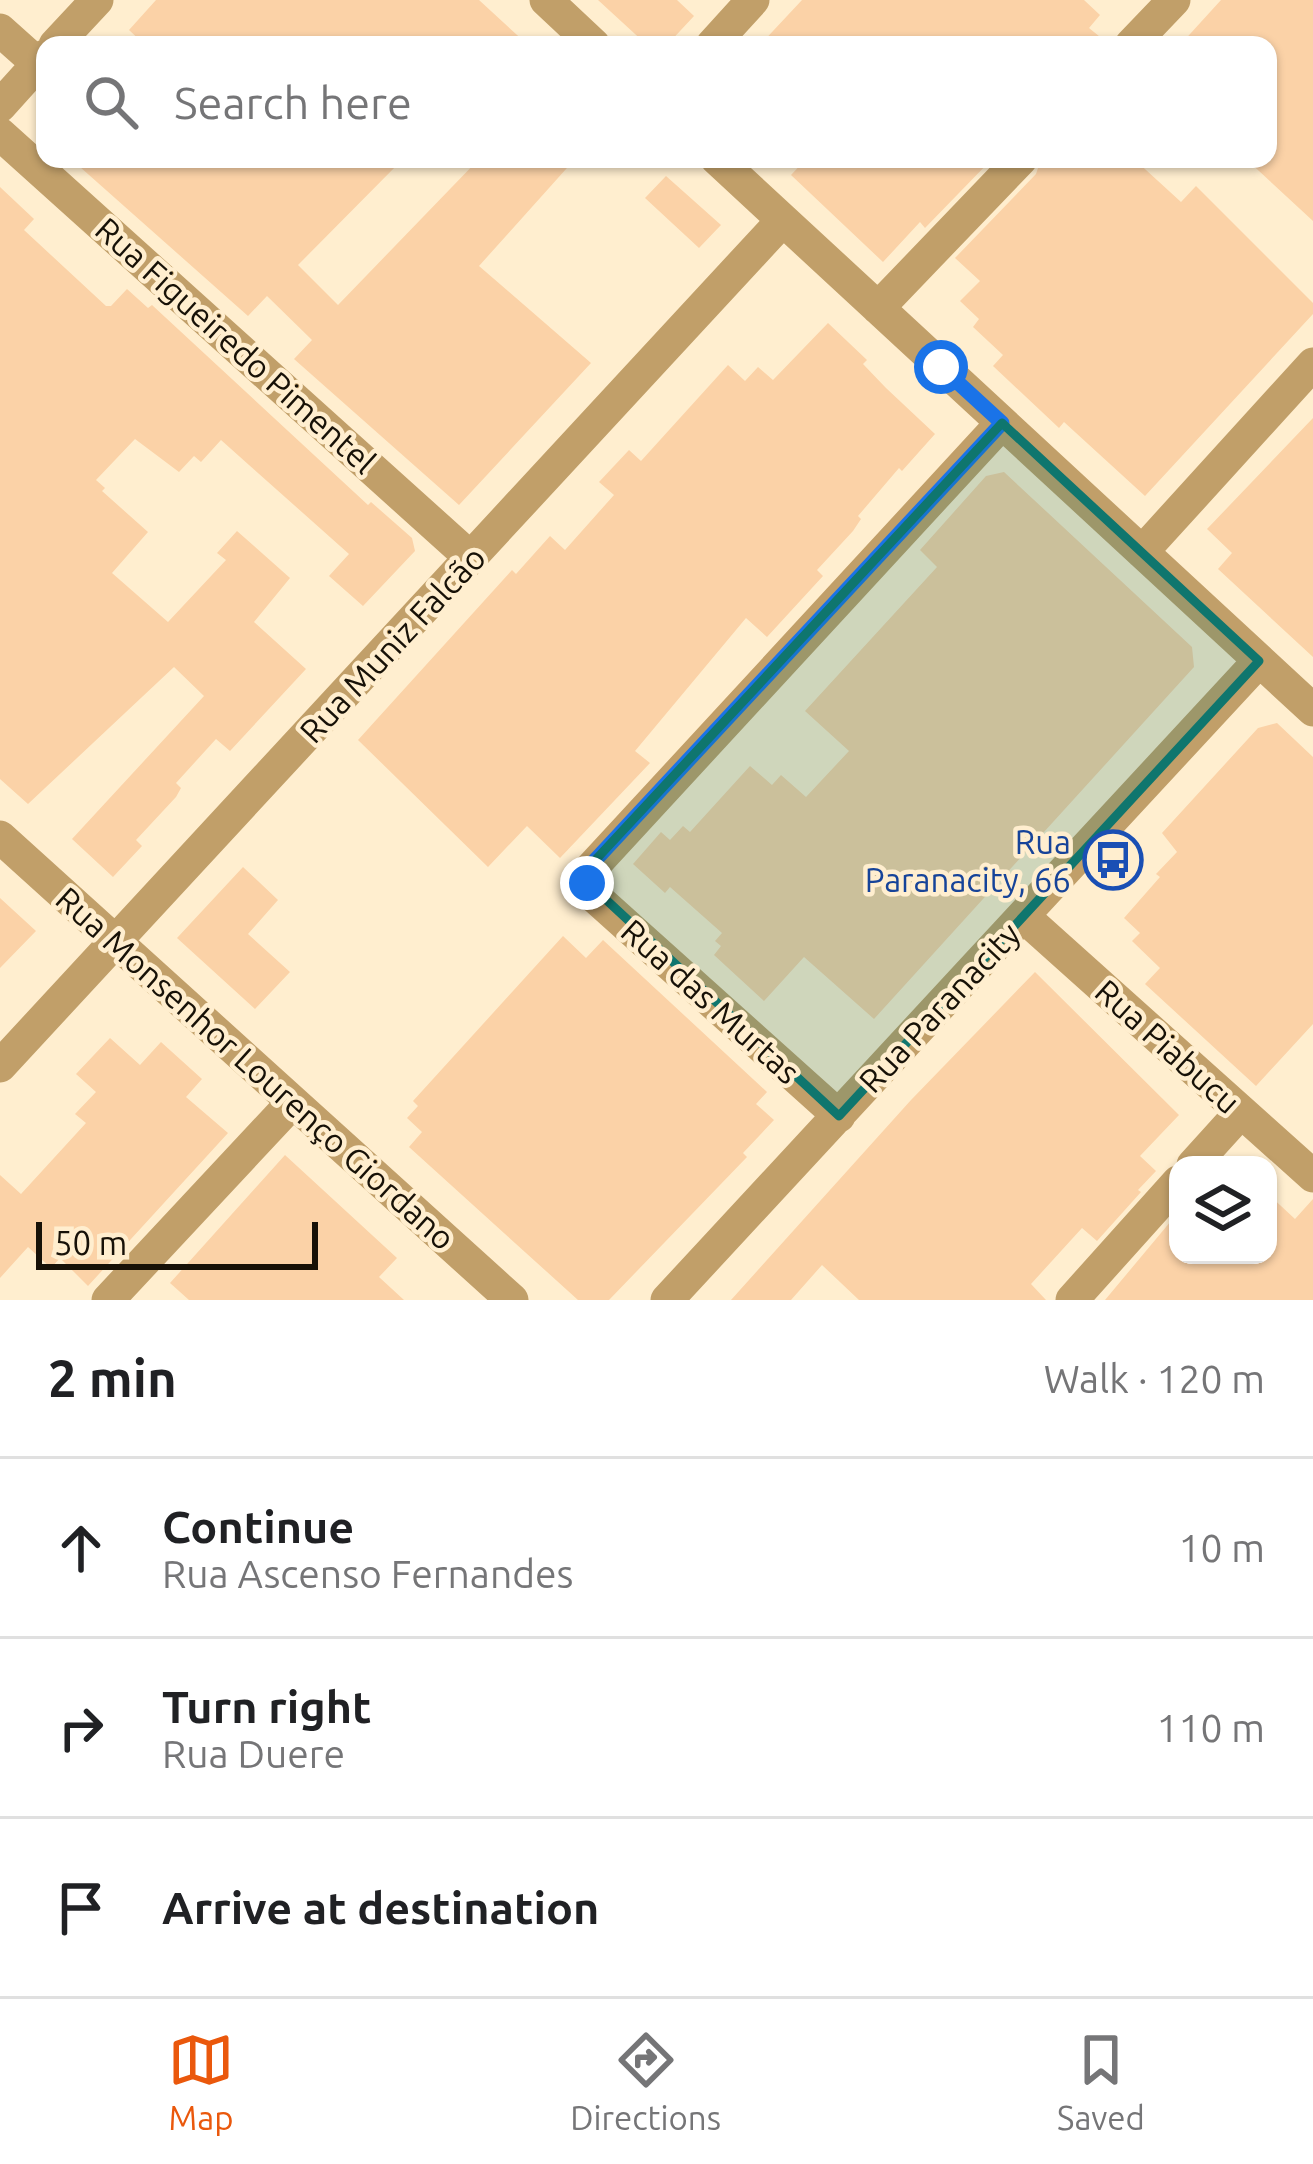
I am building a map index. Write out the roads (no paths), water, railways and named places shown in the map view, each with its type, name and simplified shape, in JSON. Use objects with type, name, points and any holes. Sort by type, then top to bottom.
[{"type":"street","points":[[64,36],[97,0]]},
{"type":"street","points":[[546,0],[584,36]]},
{"type":"street","points":[[720,36],[754,0]]},
{"type":"street","points":[[1140,36],[1174,0]]},
{"type":"street","points":[[0,30],[36,50]]},
{"type":"street","points":[[0,106],[36,66]]},
{"type":"street","name":"Rua Figueiredo Pimentel","points":[[0,134],[36,166]]},
{"type":"street","name":"Rua Figueiredo Pimentel","points":[[38,168],[471,558]]},
{"type":"street","points":[[727,168],[1313,710]]},
{"type":"street","points":[[878,308],[1013,168]]},
{"type":"street","name":"Rua Muniz Falcão","points":[[0,1066],[782,220]]},
{"type":"street","points":[[1142,552],[1313,364]]},
{"type":"street","name":"Rua das Murtas","points":[[839,1116],[595,897],[587,883],[587,869],[1002,423]]},
{"type":"street","name":"Rua Paranacity","points":[[667,1300],[1259,661]]},
{"type":"street","name":"Rua Monsenhor Lourenço Giordano","points":[[0,837],[512,1300]]},
{"type":"street","name":"Rua Piabucu","points":[[1023,916],[1313,1176]]},
{"type":"street","points":[[109,1300],[292,1103]]},
{"type":"street","points":[[1201,1156],[1241,1112]]},
{"type":"street","points":[[1072,1300],[1169,1192]]},
{"type":"place","name":"Rua Paranacity, 66","points":[[1113,860]]}]
